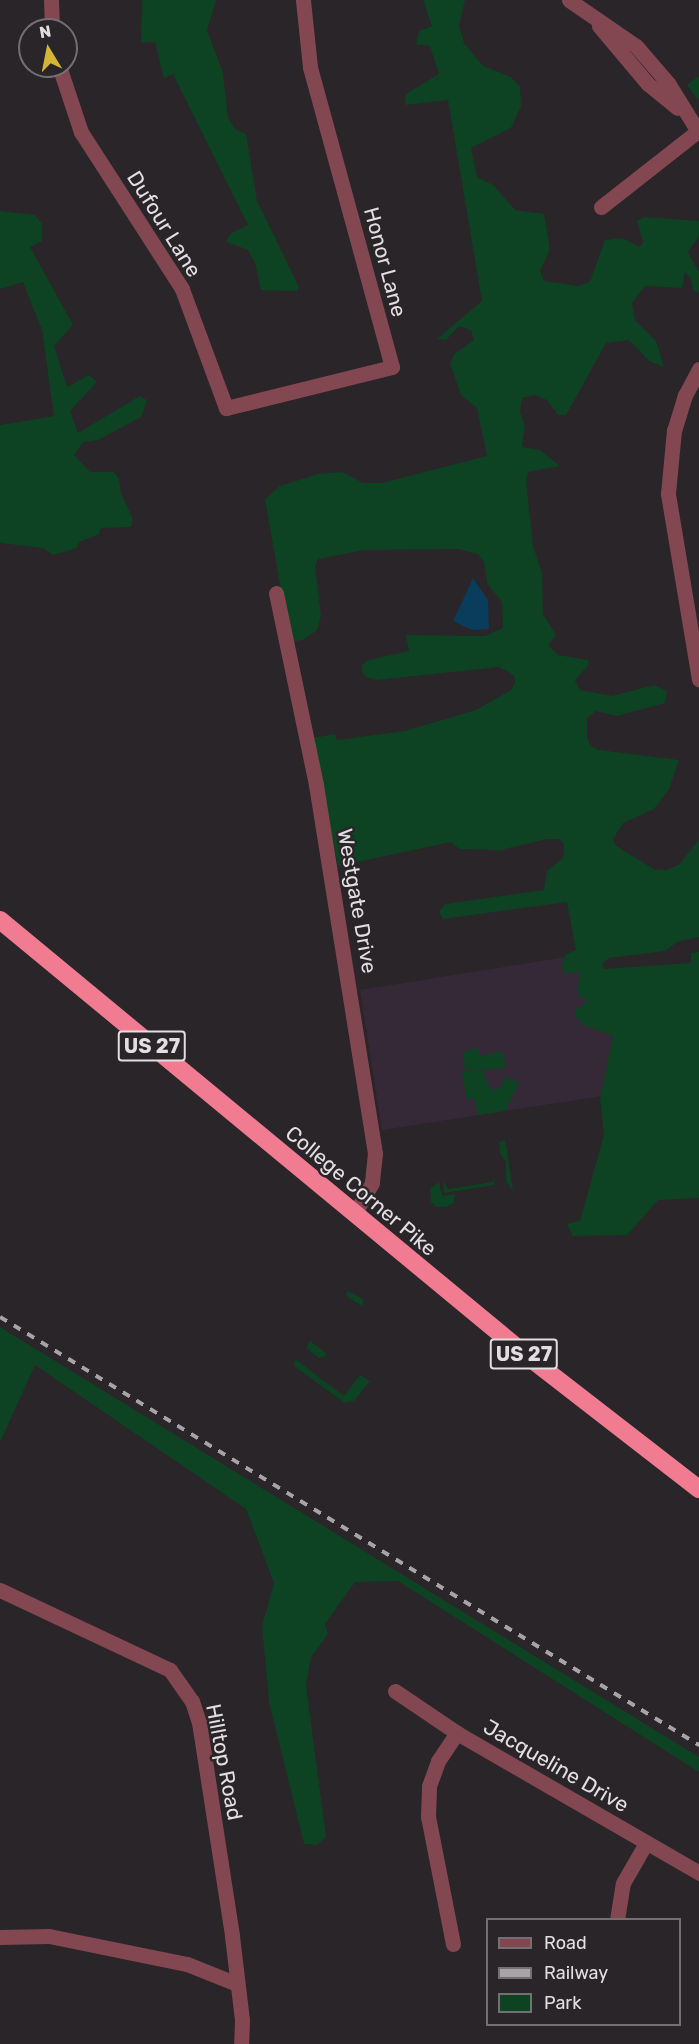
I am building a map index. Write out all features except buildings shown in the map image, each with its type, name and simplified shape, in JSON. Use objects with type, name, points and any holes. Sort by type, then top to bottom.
[{"type":"highway","name":"College Corner Pike","points":[[0,920],[588,1405],[699,1489]]},
{"type":"street","points":[[51,0],[52,18]]},
{"type":"street","name":"Honor Lane","points":[[226,408],[392,367],[310,67],[303,0]]},
{"type":"street","points":[[569,0],[636,45],[668,83],[684,113],[698,132],[601,207]]},
{"type":"street","name":"Dufour Lane","points":[[63,78],[81,132],[182,289],[226,408]]},
{"type":"street","points":[[699,369],[685,395],[674,430],[668,494],[699,679]]},
{"type":"street","name":"Westgate Drive","points":[[276,593],[316,785],[375,1153],[372,1183],[354,1214]]},
{"type":"street","name":"Hilltop Road","points":[[0,1590],[170,1670],[181,1682],[199,1722],[237,1984],[241,2044]]},
{"type":"street","name":"Jacqueline Drive","points":[[395,1691],[457,1732],[699,1873]]},
{"type":"street","points":[[453,1944],[428,1817],[429,1786],[438,1761],[457,1732]]},
{"type":"street","points":[[617,1918],[622,1884],[646,1843]]},
{"type":"street","points":[[0,1937],[49,1936],[187,1964],[237,1984]]},
{"type":"shaded area","points":[[598,952],[622,1093],[382,1130],[360,990]]},
{"type":"green space","points":[[142,0],[216,0],[207,30],[223,73],[228,117],[235,129],[246,134],[257,201],[299,287],[297,291],[261,290],[255,263],[248,250],[226,242],[230,234],[248,225],[173,74],[164,78],[155,42],[141,42]]},
{"type":"green space","points":[[423,0],[465,0],[459,26],[464,43],[483,66],[511,77],[520,87],[521,106],[511,128],[471,148],[477,177],[493,185],[515,210],[544,214],[550,249],[540,271],[544,281],[578,286],[590,282],[605,240],[622,238],[640,247],[643,242],[637,221],[644,217],[699,221],[699,236],[688,252],[699,272],[699,292],[693,291],[691,278],[685,272],[682,288],[645,286],[632,303],[635,320],[656,341],[664,367],[649,361],[629,340],[606,343],[566,415],[558,415],[547,400],[535,395],[522,398],[520,412],[525,426],[522,447],[540,450],[560,466],[528,472],[526,480],[533,546],[542,572],[543,614],[556,635],[548,645],[558,655],[588,660],[589,664],[575,681],[580,690],[612,696],[654,685],[667,691],[665,703],[617,716],[596,711],[587,718],[587,737],[591,746],[599,750],[679,760],[669,789],[654,809],[623,823],[613,839],[615,845],[655,870],[666,870],[680,864],[699,839],[699,937],[677,942],[665,951],[609,958],[602,964],[604,969],[691,963],[691,953],[699,952],[699,1198],[658,1200],[627,1235],[573,1236],[567,1224],[580,1221],[604,1135],[600,1099],[613,1036],[584,1025],[576,1017],[576,1009],[589,1001],[580,997],[577,988],[581,973],[565,973],[561,968],[565,955],[576,950],[567,902],[443,919],[439,912],[445,904],[544,890],[547,871],[563,858],[564,844],[560,839],[547,839],[501,850],[459,849],[451,842],[338,866],[313,738],[335,734],[337,740],[405,731],[476,710],[511,690],[515,683],[514,675],[499,667],[376,680],[366,677],[362,672],[362,665],[369,660],[409,651],[406,635],[485,636],[503,628],[502,602],[487,583],[484,562],[478,554],[458,549],[364,550],[318,559],[315,566],[321,616],[317,630],[303,640],[290,642],[265,499],[280,486],[318,474],[342,472],[363,483],[382,483],[487,456],[477,408],[461,395],[450,363],[454,354],[474,340],[471,330],[459,326],[446,340],[437,339],[482,301],[448,100],[405,105],[406,94],[439,74],[430,46],[416,44],[419,31],[432,26]]},
{"type":"green space","points":[[699,76],[699,101],[687,85]]},
{"type":"green space","points":[[0,211],[35,215],[42,224],[42,241],[30,247],[73,325],[54,346],[67,387],[89,375],[97,382],[70,411],[78,433],[140,396],[147,400],[141,417],[98,440],[83,442],[74,455],[90,472],[114,472],[119,479],[121,493],[133,519],[131,527],[101,528],[99,534],[79,542],[77,548],[53,555],[43,548],[0,543],[0,425],[54,416],[42,330],[23,282],[0,289]]},
{"type":"green space","points":[[478,1048],[480,1056],[503,1051],[506,1068],[482,1070],[491,1090],[500,1088],[505,1077],[519,1083],[505,1111],[478,1115],[474,1098],[467,1100],[462,1072],[483,1068],[461,1070],[465,1067],[463,1052]]},
{"type":"green space","points":[[504,1140],[513,1191],[506,1181],[506,1162],[500,1153],[499,1143]]},
{"type":"green space","points":[[495,1176],[494,1185],[444,1193],[443,1181],[448,1189],[493,1182]]},
{"type":"green space","points":[[439,1182],[442,1196],[455,1194],[454,1203],[446,1207],[436,1207],[431,1202],[430,1189]]},
{"type":"green space","points":[[348,1291],[363,1299],[363,1307],[345,1295]]},
{"type":"green space","points":[[0,1327],[699,1757],[699,1772],[398,1581],[355,1582],[325,1624],[328,1634],[311,1657],[306,1685],[326,1837],[317,1845],[304,1844],[269,1702],[262,1626],[274,1583],[246,1509],[35,1365],[0,1442]]},
{"type":"green space","points":[[310,1341],[326,1353],[326,1356],[319,1358],[306,1348]]},
{"type":"green space","points":[[295,1359],[344,1396],[360,1375],[370,1381],[354,1401],[345,1403],[294,1366]]},
{"type":"water","points":[[473,578],[488,600],[489,629],[472,630],[453,621]]},
{"type":"railway","points":[[0,1317],[699,1745]]}]
